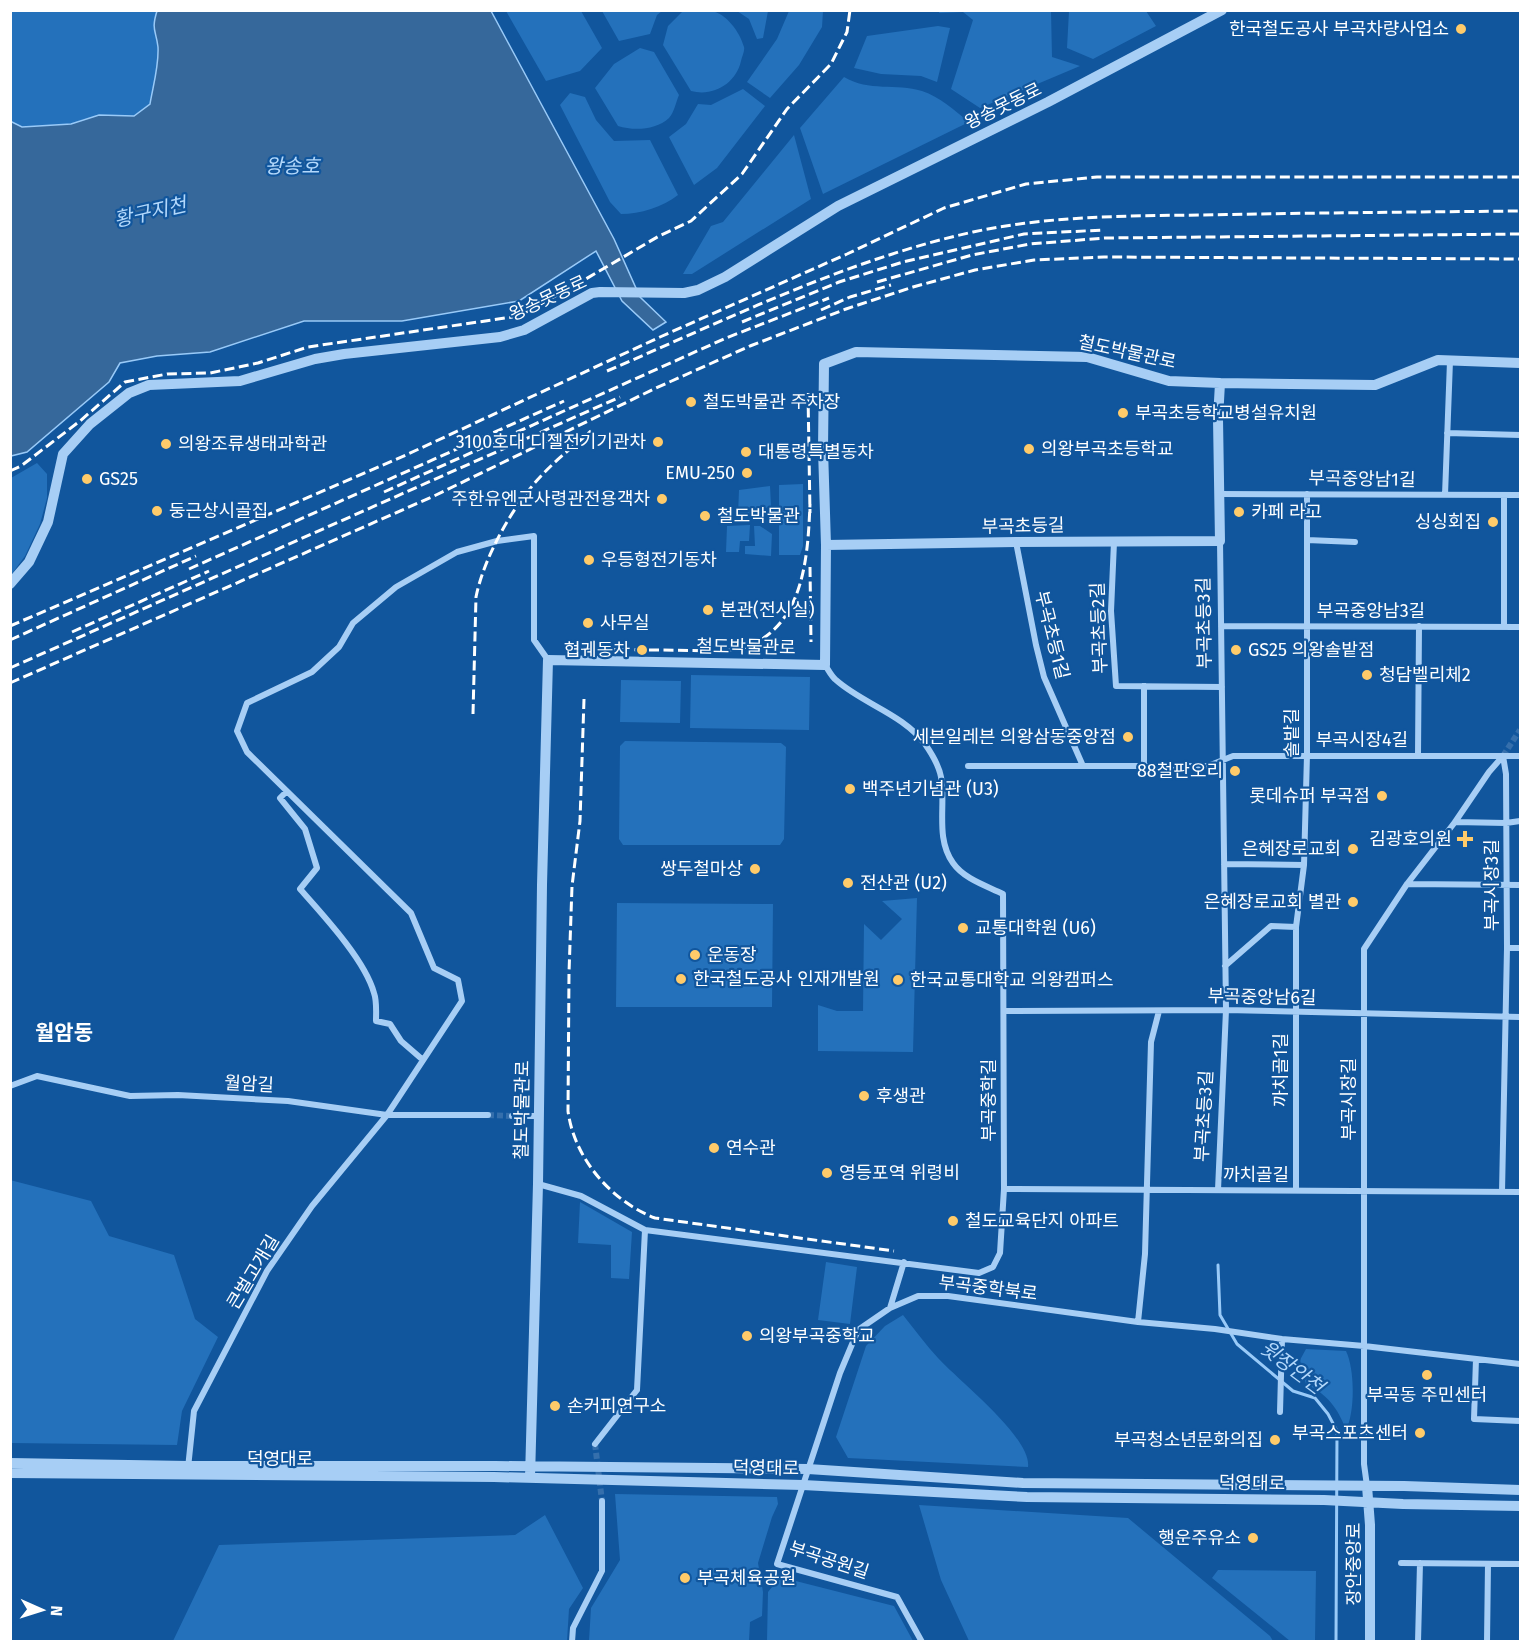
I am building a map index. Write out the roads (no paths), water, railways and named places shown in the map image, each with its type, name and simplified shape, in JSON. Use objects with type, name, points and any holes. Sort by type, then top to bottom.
[{"type":"street","name":"왕송못동로","points":[[10,584],[29,562],[48,522],[63,454],[90,424],[129,393],[149,385],[240,381],[315,359],[344,354],[500,337],[524,330],[592,293],[646,291],[684,293],[698,290],[838,206],[1048,102],[1222,10]]},
{"type":"street","name":"철도박물관로","points":[[530,1473],[548,660],[825,665],[824,364],[856,351],[1087,357],[1169,381],[1220,383],[1374,385],[1438,360],[1521,363]]},
{"type":"street","points":[[1445,495],[1450,361]]},
{"type":"street","name":"부곡초등3길","points":[[1218,1190],[1226,1011],[1221,760],[1220,383]]},
{"type":"street","points":[[1447,433],[1521,435]]},
{"type":"street","name":"부곡중앙남1길","points":[[1219,494],[1521,495]]},
{"type":"street","name":"솔밭길","points":[[1296,927],[1304,865],[1307,755],[1307,494]]},
{"type":"street","points":[[1504,495],[1504,626]]},
{"type":"street","points":[[423,1060],[401,1041],[390,1024],[376,1021],[375,995],[369,977],[337,931],[300,889],[317,868],[305,829],[280,798],[286,792],[247,752],[237,731],[247,704],[312,672],[339,647],[352,623],[396,587],[457,552],[497,541],[534,536],[534,640],[548,660]]},
{"type":"street","points":[[1307,540],[1355,542]]},
{"type":"street","name":"부곡초등1길","points":[[1016,542],[1044,677],[1083,766]]},
{"type":"street","name":"부곡초등2길","points":[[1114,542],[1111,611],[1116,686],[1222,687]]},
{"type":"street","name":"부곡초등길","points":[[826,545],[1220,542]]},
{"type":"street","name":"부곡중앙남3길","points":[[1221,626],[1521,627]]},
{"type":"street","points":[[1418,755],[1419,626]]},
{"type":"street","name":"부곡중학길","points":[[538,1184],[581,1196],[645,1230],[979,1273],[993,1267],[1000,1252],[1004,1189],[1004,894],[965,874],[953,863],[946,848],[943,831],[941,777],[934,758],[924,742],[898,720],[835,679],[825,665]]},
{"type":"street","points":[[1144,686],[1144,766]]},
{"type":"street","name":"부곡시장4길","points":[[1221,760],[1233,756],[1307,755],[1521,756]]},
{"type":"street","name":"부곡시장길","points":[[1367,1486],[1364,1464],[1364,949],[1407,884],[1503,756]]},
{"type":"street","name":"부곡시장3길","points":[[1502,1192],[1507,948],[1506,774],[1503,756]]},
{"type":"street","points":[[968,766],[1208,766],[1221,760]]},
{"type":"street","name":"큰벌고개길","points":[[188,1471],[194,1411],[267,1271],[312,1206],[387,1115],[462,1001],[458,980],[434,968],[411,913],[286,792]]},
{"type":"street","name":"부곡시장3길","points":[[1506,823],[1521,821]]},
{"type":"street","points":[[1455,822],[1506,823]]},
{"type":"street","points":[[1224,864],[1304,865]]},
{"type":"street","points":[[1407,884],[1521,885]]},
{"type":"street","points":[[1225,966],[1271,926],[1296,927]]},
{"type":"street","name":"까치골1길","points":[[1296,927],[1296,1190]]},
{"type":"street","name":"부곡시장3길","points":[[1507,948],[1521,948]]},
{"type":"street","name":"부곡중앙남6길","points":[[1004,1011],[1226,1011],[1521,1017]]},
{"type":"street","points":[[1138,1322],[1145,1254],[1151,1042],[1159,1011]]},
{"type":"street","name":"월암길","points":[[10,1086],[38,1076],[130,1096],[178,1095],[288,1101],[387,1115],[488,1115]]},
{"type":"street","points":[[512,1116],[538,1116]]},
{"type":"street","name":"까치골길","points":[[1004,1189],[1521,1192]]},
{"type":"street","points":[[595,1444],[637,1390],[645,1230]]},
{"type":"street","points":[[890,1308],[904,1262]]},
{"type":"street","name":"부곡중학북로","points":[[803,1485],[840,1373],[858,1330],[890,1308],[918,1296],[948,1296],[1282,1339]]},
{"type":"street","points":[[1280,1412],[1282,1339],[1521,1364]]},
{"type":"street","points":[[1476,1359],[1474,1419],[1521,1420]]},
{"type":"street","name":"덕영대로","points":[[10,1463],[188,1471]]},
{"type":"street","name":"덕영대로","points":[[10,1473],[188,1471],[530,1473],[808,1469],[1023,1483],[1367,1486],[1521,1490]]},
{"type":"street","name":"덕영대로","points":[[530,1473],[1027,1497],[1330,1500],[1521,1506]]},
{"type":"street","name":"부곡공원길","points":[[803,1485],[777,1564],[897,1596],[922,1641]]},
{"type":"street","name":"장안중앙로","points":[[1367,1486],[1370,1503],[1370,1641]]},
{"type":"street","points":[[572,1641],[573,1628],[602,1571],[602,1501]]},
{"type":"street","points":[[1401,1563],[1521,1564]]},
{"type":"street","points":[[1418,1641],[1420,1563]]},
{"type":"street","points":[[1487,1641],[1488,1564]]},
{"type":"water","name":"왕송호","points":[[157,11],[491,11],[614,239],[640,297],[666,322],[653,330],[622,301],[596,251],[519,301],[402,321],[304,321],[210,352],[157,356],[120,363],[109,382],[27,452],[11,456],[10,121],[22,127],[71,124],[99,115],[134,116],[150,104],[158,61],[154,26]]},
{"type":"waterway","name":"윗장안천","points":[[1218,1265],[1220,1315],[1237,1344],[1293,1391],[1315,1398],[1328,1414],[1337,1431],[1336,1642]]},
{"type":"tunnel","points":[[1503,756],[1520,730]]},
{"type":"tunnel","points":[[488,1115],[512,1116]]},
{"type":"tunnel","points":[[595,1444],[602,1501]]},
{"type":"railway","points":[[10,471],[21,466],[80,421],[125,382],[167,374],[210,373],[258,363],[308,347],[519,316],[659,236],[691,221],[742,174],[787,109],[831,64],[847,32],[850,10]]},
{"type":"railway","points":[[10,626],[406,455],[944,208],[1026,184],[1097,177],[1520,177]]},
{"type":"railway","points":[[607,371],[787,293],[879,258],[973,232],[1001,227],[1057,220],[1114,217],[1520,211]]},
{"type":"railway","points":[[742,322],[839,282],[903,262],[1024,234],[1103,230]]},
{"type":"railway","points":[[877,282],[972,255],[1030,244],[1105,238],[1520,234]]},
{"type":"railway","points":[[10,683],[434,496],[656,388],[750,346],[846,309],[913,287],[975,270],[1034,260],[1104,257],[1520,259]]},
{"type":"railway","points":[[821,310],[850,297],[891,285]]},
{"type":"railway","points":[[384,492],[726,338],[829,298]]},
{"type":"railway","points":[[808,393],[810,513]]},
{"type":"railway","points":[[10,668],[620,397]]},
{"type":"railway","points":[[189,569],[564,401]]},
{"type":"railway","points":[[473,714],[476,597],[486,565],[510,516],[531,487],[554,463],[591,431]]},
{"type":"railway","points":[[591,649],[720,651],[744,648],[757,642],[773,631],[794,600],[805,562],[810,504]]},
{"type":"railway","points":[[10,640],[196,556]]},
{"type":"railway","points":[[810,567],[811,642]]},
{"type":"railway","points":[[72,632],[209,571]]},
{"type":"railway","points":[[584,699],[580,821],[572,886],[569,973],[568,1111],[578,1145],[597,1176],[610,1189],[624,1201],[655,1218],[894,1251]]},
{"type":"place","name":"한국철도공사 부곡차량사업소","points":[[1461,29]]},
{"type":"place","name":"철도박물관 주차장","points":[[691,402]]},
{"type":"place","name":"부곡초등학교병설유치원","points":[[1123,413]]},
{"type":"place","name":"3100호대 디젤전기기관차","points":[[658,442]]},
{"type":"place","name":"의왕조류생태과학관","points":[[166,444]]},
{"type":"place","name":"의왕부곡초등학교","points":[[1029,449]]},
{"type":"place","name":"대통령특별동차","points":[[746,452]]},
{"type":"place","name":"EMU-250","points":[[747,473]]},
{"type":"place","name":"GS25","points":[[87,479]]},
{"type":"place","name":"주한유엔군사령관전용객차","points":[[662,499]]},
{"type":"place","name":"둥근상시골집","points":[[157,511]]},
{"type":"place","name":"카페 라고","points":[[1239,512]]},
{"type":"place","name":"철도박물관","points":[[705,516]]},
{"type":"place","name":"싱싱회집","points":[[1493,522]]},
{"type":"place","name":"우등형전기동차","points":[[589,560]]},
{"type":"place","name":"본관(전시실)","points":[[708,610]]},
{"type":"place","name":"사무실","points":[[588,623]]},
{"type":"place","name":"협궤동차","points":[[642,650]]},
{"type":"place","name":"GS25 의왕솔밭점","points":[[1236,650]]},
{"type":"place","name":"청담벨리체2","points":[[1367,675]]},
{"type":"place","name":"세븐일레븐 의왕삼동중앙점","points":[[1128,737]]},
{"type":"place","name":"88철판오리","points":[[1235,771]]},
{"type":"place","name":"백주년기념관 (U3)","points":[[850,789]]},
{"type":"place","name":"롯데슈퍼 부곡점","points":[[1382,796]]},
{"type":"place","name":"김광호의원","points":[[1465,839]]},
{"type":"place","name":"은혜장로교회","points":[[1353,849]]},
{"type":"place","name":"쌍두철마상","points":[[755,869]]},
{"type":"place","name":"전산관 (U2)","points":[[848,883]]},
{"type":"place","name":"은혜장로교회 별관","points":[[1353,902]]},
{"type":"place","name":"교통대학원 (U6)","points":[[963,928]]},
{"type":"place","name":"운동장","points":[[695,955]]},
{"type":"place","name":"한국철도공사 인재개발원","points":[[681,979]]},
{"type":"place","name":"한국교통대학교 의왕캠퍼스","points":[[898,980]]},
{"type":"place","name":"후생관","points":[[864,1096]]},
{"type":"place","name":"연수관","points":[[714,1148]]},
{"type":"place","name":"영등포역 위령비","points":[[827,1173]]},
{"type":"place","name":"철도교육단지 아파트","points":[[953,1221]]},
{"type":"place","name":"의왕부곡중학교","points":[[747,1336]]},
{"type":"place","name":"부곡동 주민센터","points":[[1427,1375]]},
{"type":"place","name":"손커피연구소","points":[[555,1406]]},
{"type":"place","name":"부곡스포츠센터","points":[[1420,1433]]},
{"type":"place","name":"부곡청소년문화의집","points":[[1275,1440]]},
{"type":"place","name":"행운주유소","points":[[1253,1538]]},
{"type":"place","name":"부곡체육공원","points":[[685,1578]]},
{"type":"district","name":"월암동","points":[[64,1033]]},
{"type":"water label","name":"황구지천","points":[[150,212]]}]
